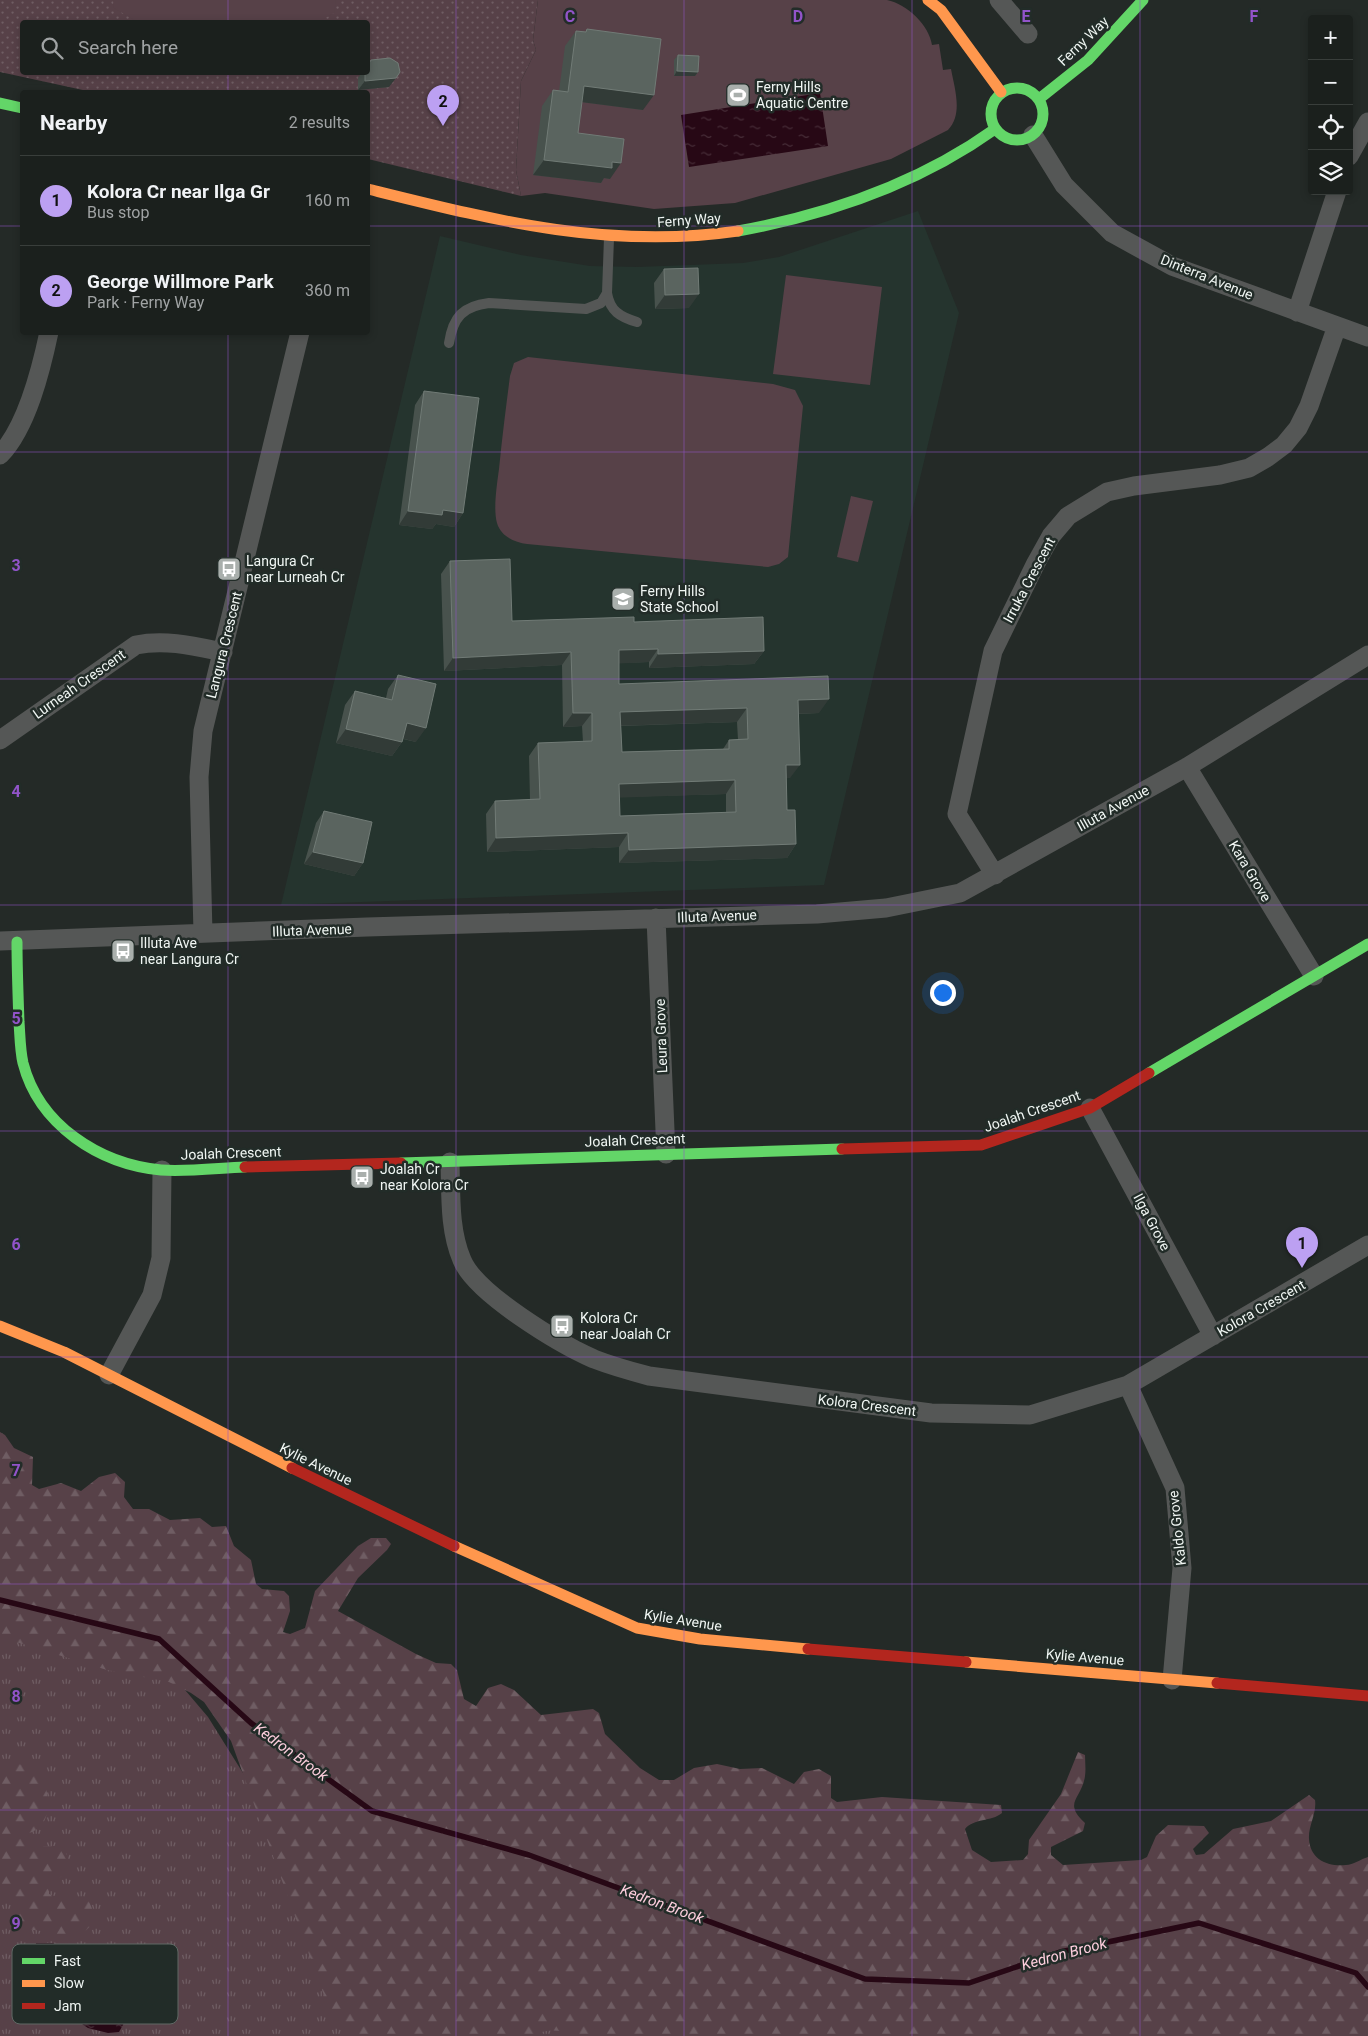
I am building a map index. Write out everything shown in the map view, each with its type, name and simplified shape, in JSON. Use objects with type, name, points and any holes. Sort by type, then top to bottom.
[{"type":"street","points":[[928,0],[941,10],[1001,92]]},
{"type":"street","points":[[999,0],[1028,34]]},
{"type":"street","name":"Ferny Way","points":[[1039,99],[1088,60],[1143,0]]},
{"type":"street","points":[[1010,88],[1023,88],[1039,99],[1043,119],[1033,135],[1024,139],[1013,140],[1004,137],[995,129],[991,121],[991,109],[1001,92],[1010,88]]},
{"type":"street","points":[[0,103],[20,108]]},
{"type":"street","points":[[1352,150],[1368,122]]},
{"type":"street","name":"Ferny Way","points":[[370,189],[526,226],[610,236],[657,238],[708,235],[780,223],[885,192],[963,153],[995,129]]},
{"type":"street","name":"Dinterra Avenue","points":[[1033,135],[1064,185],[1112,234],[1172,266],[1368,337]]},
{"type":"street","points":[[1297,312],[1336,195]]},
{"type":"street","name":"Irruka Crescent","points":[[995,875],[957,814],[993,651],[1036,563],[1052,536],[1068,516],[1107,492],[1134,486],[1220,475],[1249,468],[1268,457],[1284,444],[1298,428],[1309,406],[1337,326]]},
{"type":"street","points":[[0,455],[10,445],[38,384],[48,335]]},
{"type":"street","name":"Langura Crescent","points":[[203,933],[199,777],[203,731],[299,335]]},
{"type":"street","name":"Lurneah Crescent","points":[[0,740],[136,645],[169,643],[223,652]]},
{"type":"street","name":"Illuta Avenue","points":[[8,941],[812,914],[886,908],[960,893],[1187,767],[1368,655]]},
{"type":"street","name":"Kara Grove","points":[[1187,767],[1314,976]]},
{"type":"street","name":"Leura Grove","points":[[656,918],[666,1154]]},
{"type":"street","name":"Joalah Crescent","points":[[8,941],[23,1064],[32,1088],[49,1118],[70,1135],[113,1159],[137,1166],[162,1170],[981,1145],[1090,1108],[1368,944]]},
{"type":"street","name":"Ilga Grove","points":[[1090,1108],[1213,1336]]},
{"type":"street","name":"Kolora Crescent","points":[[450,1162],[453,1223],[462,1260],[470,1275],[481,1287],[508,1308],[593,1358],[620,1369],[649,1376],[931,1413],[1030,1416],[1128,1385],[1368,1245]]},
{"type":"street","points":[[109,1375],[152,1295],[161,1258],[162,1170]]},
{"type":"street","name":"Kylie Avenue","points":[[0,1326],[64,1352],[292,1469],[461,1549],[637,1628],[700,1639],[792,1648],[1368,1696]]},
{"type":"street","name":"Kaldo Grove","points":[[1128,1385],[1175,1488],[1182,1568],[1172,1680]]},
{"type":"lane","points":[[610,236],[607,293],[609,303],[616,313],[637,322]]},
{"type":"lane","points":[[449,343],[454,323],[460,314],[479,304],[586,309],[601,303],[607,293]]},
{"type":"shaded area","name":"Ferny Hills State School","points":[[918,211],[959,313],[824,885],[281,905],[440,236],[521,255],[590,266],[637,267],[743,263],[779,257]]},
{"type":"green space","points":[[0,0],[538,0],[533,40],[536,50],[521,81],[516,170],[521,196],[370,159],[370,90],[83,90],[0,72]]},
{"type":"green space","points":[[113,0],[336,0],[334,13],[322,20],[134,20],[114,8]]},
{"type":"green space","name":"Ferny Hills Aquatic Centre","points":[[538,0],[887,0],[895,2],[916,16],[922,23],[927,30],[932,45],[939,44],[943,70],[951,69],[957,101],[953,124],[948,130],[891,159],[735,203],[654,209],[545,193],[521,196],[516,170],[521,81],[536,50],[533,40]]},
{"type":"green space","points":[[786,275],[882,287],[870,385],[773,374]]},
{"type":"green space","points":[[528,357],[773,384],[795,390],[803,406],[788,557],[779,564],[768,567],[527,544],[513,540],[505,535],[497,523],[495,504],[510,376],[514,363]]},
{"type":"green space","points":[[851,496],[873,501],[858,562],[837,557]]},
{"type":"green space","points":[[0,1432],[5,1435],[14,1448],[33,1457],[32,1485],[39,1489],[61,1483],[81,1491],[99,1477],[115,1473],[125,1482],[124,1497],[133,1509],[149,1509],[170,1520],[200,1518],[212,1527],[226,1526],[234,1546],[251,1560],[256,1584],[262,1589],[284,1591],[289,1596],[290,1611],[283,1632],[290,1634],[305,1628],[315,1591],[358,1546],[371,1538],[386,1538],[391,1544],[358,1578],[338,1611],[416,1654],[436,1663],[451,1664],[457,1670],[464,1699],[476,1706],[488,1688],[501,1684],[514,1690],[541,1715],[593,1709],[599,1713],[605,1734],[640,1768],[659,1780],[674,1780],[694,1768],[717,1764],[740,1769],[762,1768],[794,1784],[804,1772],[819,1769],[831,1776],[831,1798],[837,1802],[882,1797],[1001,1805],[1002,1813],[998,1816],[973,1823],[965,1829],[972,1850],[991,1862],[1023,1860],[1028,1854],[1029,1840],[1061,1794],[1078,1752],[1085,1755],[1085,1773],[1083,1784],[1074,1805],[1078,1816],[1085,1823],[1083,1831],[1051,1847],[1051,1855],[1063,1865],[1141,1860],[1147,1857],[1156,1836],[1168,1825],[1204,1826],[1209,1833],[1193,1849],[1196,1855],[1204,1854],[1233,1829],[1271,1821],[1309,1795],[1315,1800],[1315,1810],[1309,1839],[1310,1846],[1316,1857],[1332,1865],[1349,1865],[1368,1857],[1368,2036],[568,2036],[568,2033],[564,2032],[545,2031],[532,2036],[484,2034],[480,2036],[350,2036],[333,2020],[231,1741],[204,1702],[169,1682],[107,1670],[0,1637]]},
{"type":"green space","points":[[0,1618],[174,1677],[208,1717],[281,1834],[1009,2036],[0,2036]]},
{"type":"green space","points":[[0,1762],[27,1767],[40,1777],[44,1784],[48,1802],[46,1816],[39,1828],[25,1835],[26,1842],[33,1847],[56,1846],[68,1856],[68,1871],[49,1886],[49,1894],[58,1897],[88,1900],[93,1920],[91,1925],[82,1933],[64,1936],[22,1927],[10,1915],[13,1900],[0,1891]]},
{"type":"water","points":[[820,93],[828,146],[689,167],[681,115]]},
{"type":"water","points":[[53,1943],[55,1944],[36,1944]]},
{"type":"water","points":[[82,2024],[123,2024],[119,2032],[108,2033],[88,2028]]},
{"type":"building","points":[[587,29],[661,39],[654,95],[584,86],[578,133],[624,139],[621,163],[612,162],[612,168],[544,160],[553,90],[568,92],[576,31],[586,32]]},
{"type":"building","points":[[678,55],[699,56],[698,72],[677,71]]},
{"type":"building","points":[[390,58],[398,63],[400,72],[396,78],[365,81],[365,75],[370,75],[371,60]]},
{"type":"building","points":[[698,268],[699,294],[665,295],[664,269]]},
{"type":"building","points":[[424,391],[479,398],[463,513],[443,510],[442,515],[408,511]]},
{"type":"building","points":[[510,559],[512,621],[634,617],[634,622],[763,617],[764,651],[658,654],[658,649],[619,650],[619,684],[828,676],[829,699],[798,700],[800,765],[786,765],[787,810],[795,810],[796,844],[629,850],[628,833],[496,838],[495,801],[540,799],[538,743],[592,741],[592,713],[573,713],[571,652],[453,658],[450,561]],"holes":[[[747,708],[748,739],[729,740],[729,749],[622,752],[620,712]],[[735,780],[736,812],[620,816],[619,784]]]},
{"type":"building","points":[[398,675],[436,684],[426,728],[407,723],[402,742],[346,729],[355,691],[392,700]]},
{"type":"building","points":[[324,811],[372,822],[363,863],[313,852]]},
{"type":"waterway","name":"Kedron Brook","points":[[0,1600],[159,1639],[251,1723],[372,1811],[529,1855],[865,1979],[969,1983],[1060,1952],[1199,1923],[1356,1973],[1368,1987]]},
{"type":"traffic: fast","points":[[1039,99],[1088,60],[1143,0]]},
{"type":"traffic: fast","points":[[1017,88],[1031,92],[1039,100],[1043,114],[1039,128],[1031,136],[1017,140],[1003,136],[995,128],[991,114],[995,100],[1003,92],[1017,88]]},
{"type":"traffic: fast","points":[[0,103],[20,108]]},
{"type":"traffic: fast","points":[[738,231],[807,216],[872,194],[935,166],[995,129]]},
{"type":"traffic: fast","points":[[17,942],[19,1022],[23,1063],[31,1085],[57,1123],[75,1138],[94,1150],[138,1166],[161,1170],[245,1167]]},
{"type":"traffic: fast","points":[[1149,1073],[1368,944]]},
{"type":"traffic: fast","points":[[401,1163],[842,1149]]},
{"type":"traffic: slow","points":[[928,0],[941,10],[1001,92]]},
{"type":"traffic: slow","points":[[370,189],[460,211],[551,229],[643,237],[690,236],[738,231]]},
{"type":"traffic: slow","points":[[0,1326],[64,1352],[292,1468]]},
{"type":"traffic: slow","points":[[454,1546],[637,1628],[700,1639],[808,1649]]},
{"type":"traffic: slow","points":[[966,1662],[1217,1683]]},
{"type":"traffic: jam","points":[[842,1149],[981,1145],[1090,1108],[1149,1073]]},
{"type":"traffic: jam","points":[[245,1167],[401,1163]]},
{"type":"traffic: jam","points":[[292,1468],[454,1546]]},
{"type":"traffic: jam","points":[[808,1649],[966,1662]]},
{"type":"traffic: jam","points":[[1217,1683],[1368,1696]]},
{"type":"place","name":"Ferny Hills Aquatic Centre","points":[[738,95]]},
{"type":"place","name":"George Willmore Park","points":[[443,126]]},
{"type":"place","name":"Langura Cr near Lurneah Cr","points":[[229,569]]},
{"type":"place","name":"Ferny Hills State School","points":[[623,599]]},
{"type":"place","name":"Illuta Ave near Langura Cr","points":[[123,951]]},
{"type":"place","name":"Joalah Cr near Kolora Cr","points":[[362,1177]]},
{"type":"place","name":"Kolora Cr near Ilga Gr","points":[[1302,1268]]},
{"type":"place","name":"Kolora Cr near Joalah Cr","points":[[562,1326]]}]
